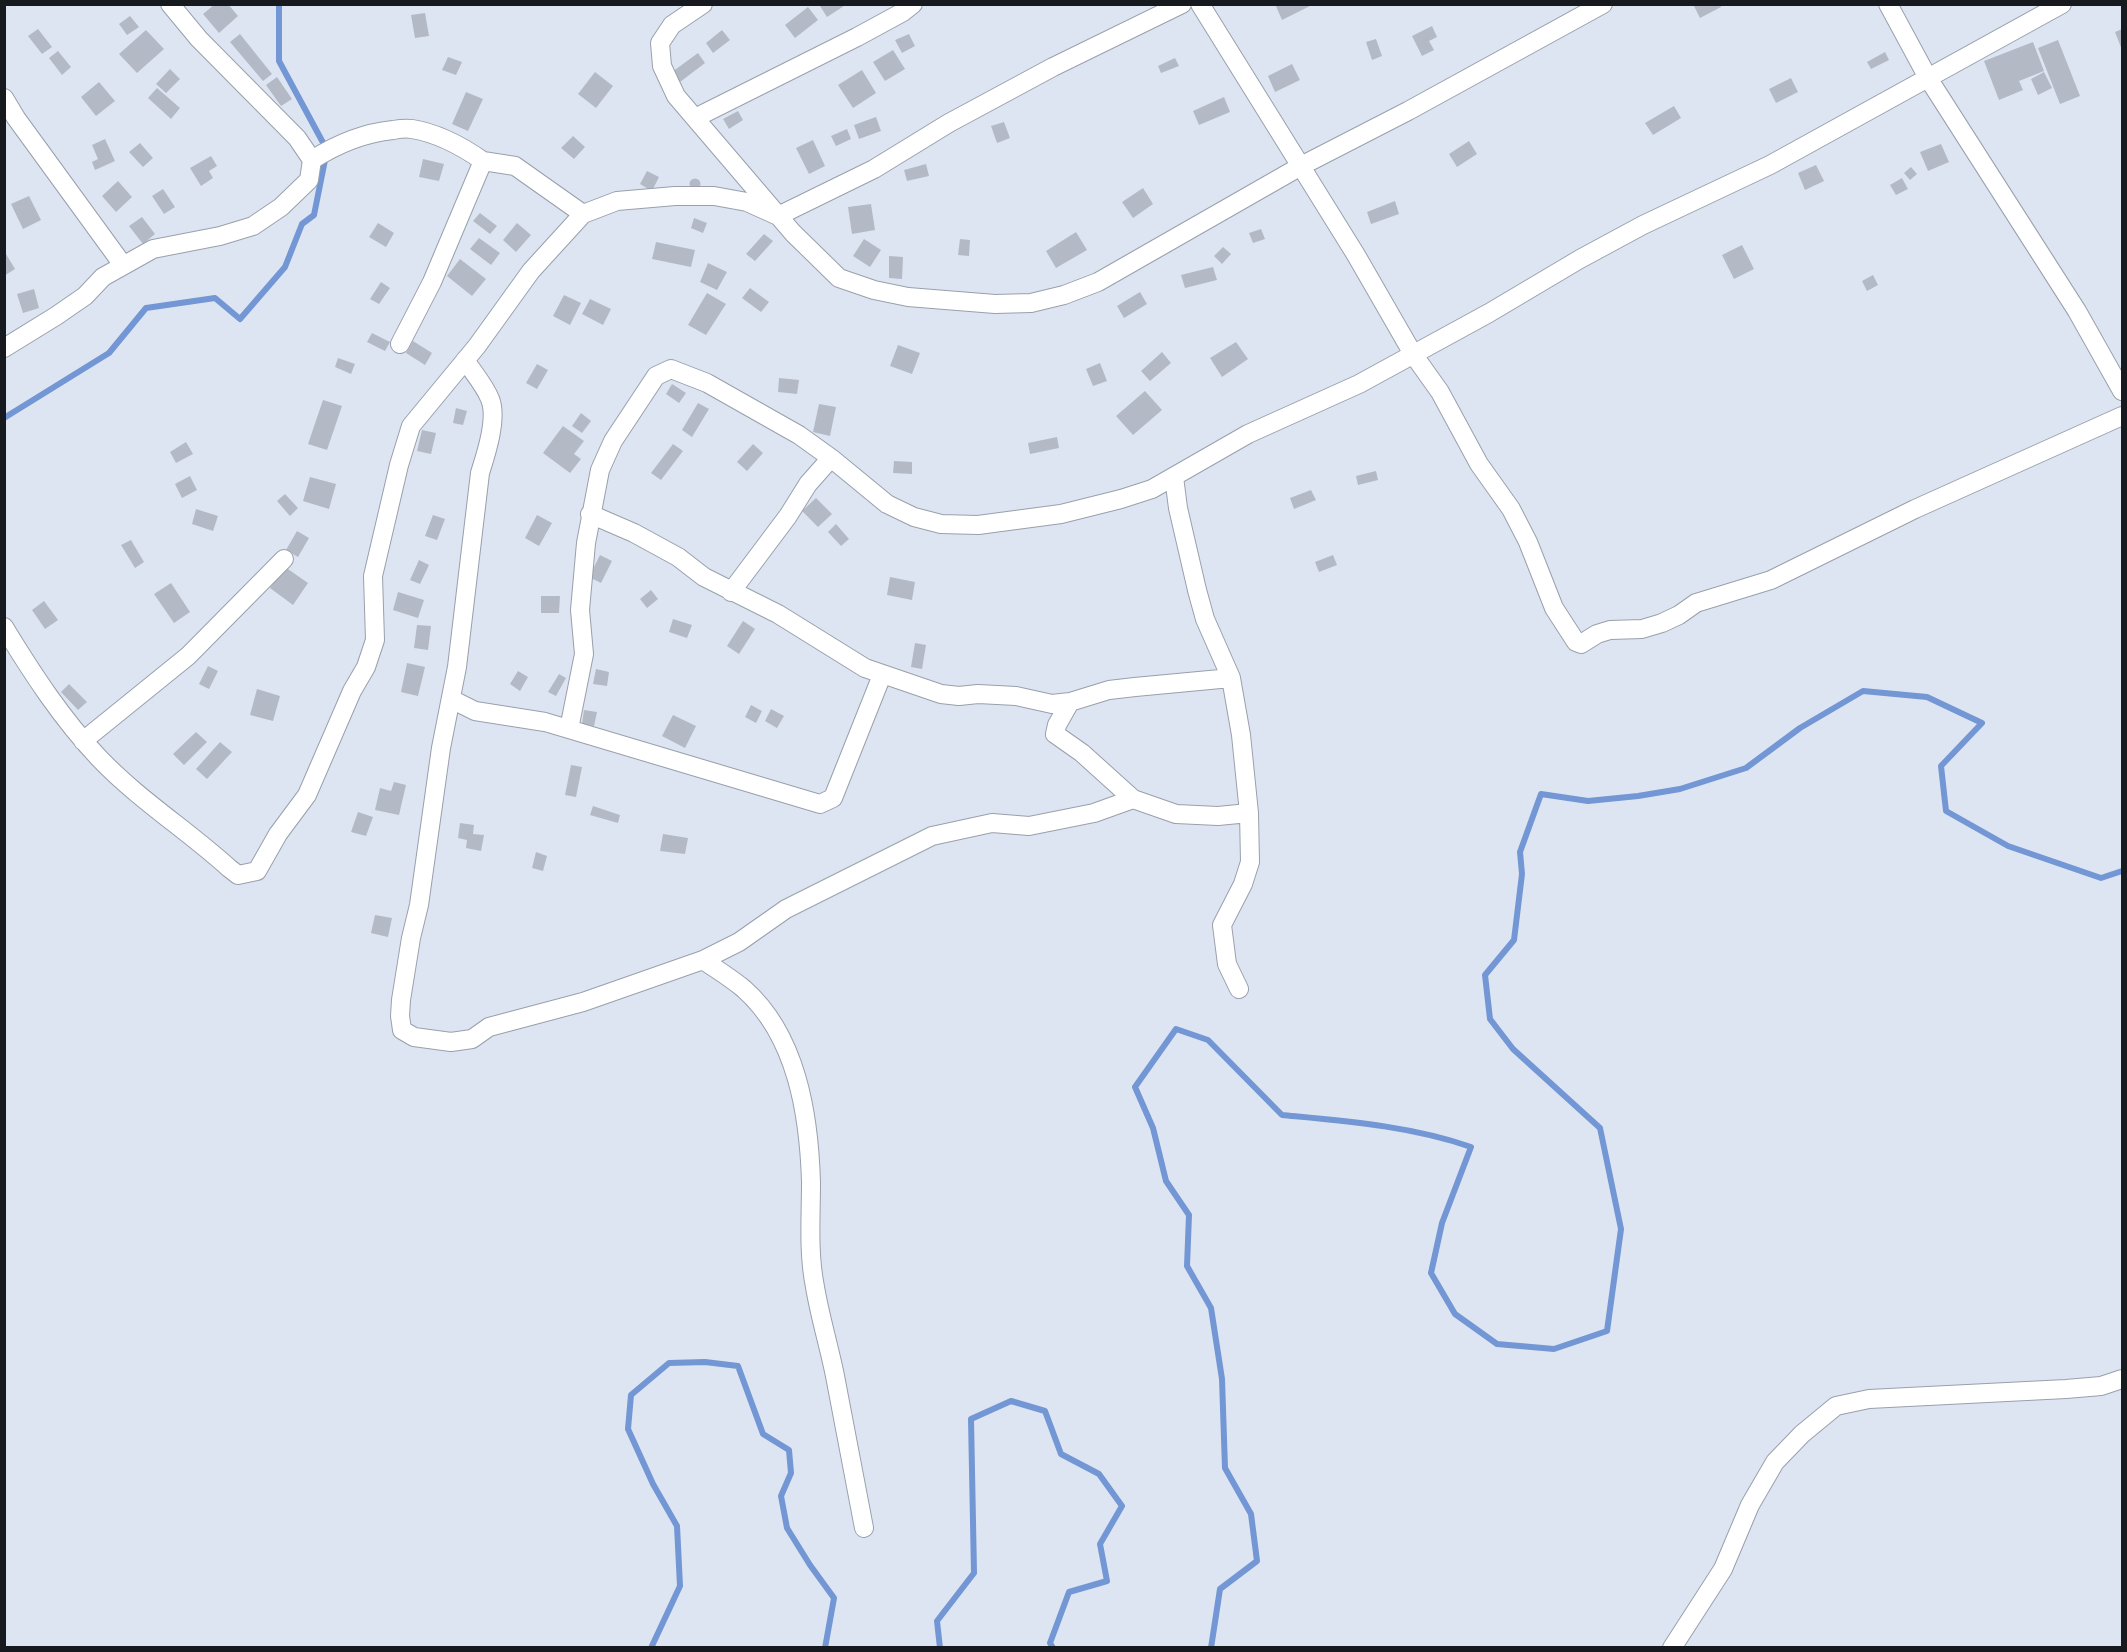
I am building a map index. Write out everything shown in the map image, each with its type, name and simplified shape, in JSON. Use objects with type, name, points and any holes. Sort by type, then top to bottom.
[{"type":"street","points":[[4,348],[85,296],[103,277],[123,265],[153,249],[220,236],[253,226],[281,207],[309,180],[312,160],[297,138],[199,39],[170,4]]},
{"type":"street","points":[[703,4],[672,25],[660,43],[663,66],[676,96],[778,216],[839,278],[874,290],[908,297],[995,304],[1030,303],[1064,295],[1098,282],[1301,166],[1408,111],[1603,4]]},
{"type":"street","points":[[695,118],[857,37],[903,12],[913,4]]},
{"type":"street","points":[[778,216],[874,169],[949,123],[1053,68],[1182,4]]},
{"type":"street","points":[[1200,4],[1301,166],[1413,354],[1440,392],[1479,464],[1511,509],[1528,542],[1554,608],[1576,642],[1581,644],[1597,634],[1610,630],[1642,629],[1662,623],[1696,603],[1771,580],[1915,509],[2122,416]]},
{"type":"street","points":[[1888,4],[1928,78],[2077,311],[2122,391]]},
{"type":"street","points":[[569,729],[584,654],[580,610],[590,514],[600,470],[613,441],[656,376],[671,369],[707,383],[799,435],[887,504],[914,517],[941,524],[978,525],[1061,514],[1121,499],[1152,489],[1248,434],[1359,384],[1490,313],[1643,225],[1770,165],[2062,4]]},
{"type":"street","points":[[4,98],[16,118],[123,265]]},
{"type":"street","points":[[312,160],[344,141],[380,131],[410,128],[440,138],[483,161],[515,166],[583,214]]},
{"type":"street","points":[[400,344],[432,282],[483,161]]},
{"type":"street","points":[[4,627],[32,673],[84,741],[116,773],[238,875],[257,871],[278,834],[307,795],[352,691],[366,667],[375,640],[373,576],[411,426],[465,360],[531,271],[583,214],[617,201],[704,196],[747,202],[778,216]]},
{"type":"street","points":[[465,360],[491,400],[492,422],[489,445],[480,472],[457,667],[441,748],[419,905],[401,1000],[402,1029],[423,1038],[451,1041],[472,1039],[489,1027],[583,1002],[703,960],[739,942],[786,909],[932,836],[992,823],[1029,826],[1094,813],[1133,799]]},
{"type":"street","points":[[731,592],[788,516],[808,484],[831,458]]},
{"type":"street","points":[[1174,477],[1178,508],[1205,619],[1231,678],[1241,735],[1249,813],[1250,862],[1243,884],[1222,924],[1227,964],[1239,989]]},
{"type":"street","points":[[590,514],[634,533],[678,557],[705,577],[777,614],[866,668],[941,694],[1016,696],[1052,704],[1071,702],[1109,690],[1231,678]]},
{"type":"street","points":[[84,741],[188,656],[284,559]]},
{"type":"street","points":[[451,699],[475,711],[545,722],[800,800],[820,804],[833,798],[882,675]]},
{"type":"street","points":[[1071,702],[1057,725],[1055,734],[1083,753],[1133,799],[1176,814],[1218,816],[1249,813]]},
{"type":"street","points":[[703,960],[744,989],[764,1010],[780,1033],[791,1060],[804,1115],[811,1181],[810,1238],[814,1286],[835,1374],[864,1528]]},
{"type":"street","points":[[1672,1647],[1723,1569],[1750,1505],[1775,1462],[1802,1434],[1836,1406],[1869,1399],[2101,1386],[2122,1379]]},
{"type":"building","points":[[215,4],[228,4],[238,16],[219,33],[203,14]]},
{"type":"building","points":[[822,4],[843,4],[844,6],[827,17],[820,6]]},
{"type":"building","points":[[1275,4],[1314,4],[1282,20]]},
{"type":"building","points":[[1693,4],[1720,4],[1721,7],[1700,18]]},
{"type":"building","points":[[808,7],[818,20],[795,38],[785,25]]},
{"type":"building","points":[[425,13],[429,36],[415,38],[411,15]]},
{"type":"building","points":[[130,16],[139,27],[127,35],[119,24]]},
{"type":"building","points":[[1432,26],[1437,37],[1429,41],[1434,50],[1422,56],[1412,36]]},
{"type":"building","points":[[38,29],[52,47],[42,54],[28,36]]},
{"type":"building","points":[[2122,29],[2122,50],[2115,32]]},
{"type":"building","points":[[146,30],[164,49],[137,73],[119,54]]},
{"type":"building","points":[[722,30],[730,40],[713,53],[706,43]]},
{"type":"building","points":[[240,34],[272,74],[263,81],[230,42]]},
{"type":"building","points":[[909,34],[915,46],[902,53],[895,40]]},
{"type":"building","points":[[1376,39],[1382,56],[1372,60],[1366,42]]},
{"type":"building","points":[[2058,40],[2080,96],[2060,104],[2038,48]]},
{"type":"building","points":[[2033,42],[2044,71],[2019,81],[2023,90],[1999,100],[1984,61]]},
{"type":"building","points":[[893,50],[905,69],[885,81],[873,62]]},
{"type":"building","points":[[58,51],[71,67],[62,75],[49,58]]},
{"type":"building","points":[[1885,52],[1889,60],[1871,69],[1867,62]]},
{"type":"building","points":[[698,53],[705,63],[680,82],[672,72]]},
{"type":"building","points":[[448,57],[462,62],[456,75],[442,70]]},
{"type":"building","points":[[1175,58],[1179,66],[1161,73],[1158,66]]},
{"type":"building","points":[[1292,64],[1300,80],[1275,92],[1268,76]]},
{"type":"building","points":[[170,69],[180,79],[166,93],[156,84]]},
{"type":"building","points":[[862,70],[876,93],[853,108],[838,85]]},
{"type":"building","points":[[595,72],[613,86],[596,108],[578,94]]},
{"type":"building","points":[[2044,72],[2052,88],[2038,95],[2031,79]]},
{"type":"building","points":[[277,77],[292,99],[281,106],[266,85]]},
{"type":"building","points":[[1791,78],[1798,92],[1776,103],[1769,89]]},
{"type":"building","points":[[99,82],[115,101],[96,116],[81,97]]},
{"type":"building","points":[[157,88],[180,108],[171,119],[148,98]]},
{"type":"building","points":[[466,92],[483,99],[468,131],[452,124]]},
{"type":"building","points":[[1224,97],[1230,112],[1199,125],[1193,111]]},
{"type":"building","points":[[1674,106],[1681,118],[1653,135],[1645,123]]},
{"type":"building","points":[[738,111],[743,120],[729,129],[723,119]]},
{"type":"building","points":[[876,117],[881,131],[859,139],[854,125]]},
{"type":"building","points":[[1004,122],[1010,138],[997,143],[991,126]]},
{"type":"building","points":[[847,129],[851,139],[836,146],[831,136]]},
{"type":"building","points":[[573,136],[585,147],[574,159],[561,148]]},
{"type":"building","points":[[105,139],[115,161],[95,170],[92,162],[98,159],[92,145]]},
{"type":"building","points":[[813,140],[825,166],[809,174],[796,148]]},
{"type":"building","points":[[1469,141],[1477,154],[1457,167],[1449,154]]},
{"type":"building","points":[[140,143],[153,158],[143,167],[129,152]]},
{"type":"building","points":[[1941,144],[1949,162],[1928,171],[1920,152]]},
{"type":"building","points":[[211,156],[217,166],[209,171],[213,178],[201,186],[190,168]]},
{"type":"building","points":[[423,159],[444,164],[439,181],[419,177]]},
{"type":"building","points":[[926,164],[929,176],[907,181],[904,170]]},
{"type":"building","points":[[1816,165],[1824,181],[1805,190],[1798,173]]},
{"type":"building","points":[[1911,167],[1917,174],[1910,180],[1904,173]]},
{"type":"building","points":[[647,171],[659,177],[652,191],[640,184]]},
{"type":"building","points":[[695,178],[701,184],[695,190],[689,184]]},
{"type":"building","points":[[1902,178],[1908,189],[1896,195],[1890,185]]},
{"type":"building","points":[[118,181],[132,197],[116,212],[102,196]]},
{"type":"building","points":[[1143,188],[1153,204],[1133,218],[1122,202]]},
{"type":"building","points":[[163,189],[175,207],[164,214],[152,196]]},
{"type":"building","points":[[29,196],[41,220],[23,229],[11,204]]},
{"type":"building","points":[[1395,201],[1399,214],[1371,224],[1367,212]]},
{"type":"building","points":[[871,204],[875,230],[852,234],[848,207]]},
{"type":"building","points":[[480,213],[497,226],[490,234],[473,221]]},
{"type":"building","points":[[142,217],[155,234],[143,244],[129,226]]},
{"type":"building","points":[[694,218],[707,223],[703,233],[691,228]]},
{"type":"building","points":[[378,223],[394,233],[386,247],[369,237]]},
{"type":"building","points":[[517,223],[531,235],[516,252],[503,240]]},
{"type":"building","points":[[1261,229],[1265,239],[1253,243],[1249,233]]},
{"type":"building","points":[[1076,232],[1087,250],[1056,268],[1046,251]]},
{"type":"building","points":[[764,234],[773,241],[755,261],[746,254]]},
{"type":"building","points":[[479,238],[500,253],[491,265],[470,249]]},
{"type":"building","points":[[864,239],[881,250],[870,267],[853,256]]},
{"type":"building","points":[[960,239],[970,240],[969,256],[958,255]]},
{"type":"building","points":[[656,242],[695,250],[691,267],[652,259]]},
{"type":"building","points":[[1742,245],[1754,269],[1734,279],[1722,255]]},
{"type":"building","points":[[1223,247],[1231,254],[1222,264],[1214,256]]},
{"type":"building","points":[[6,254],[15,269],[4,276],[4,255]]},
{"type":"building","points":[[889,256],[903,257],[902,279],[889,278]]},
{"type":"building","points":[[460,259],[486,279],[472,296],[447,276]]},
{"type":"building","points":[[708,263],[727,272],[717,290],[700,282]]},
{"type":"building","points":[[1213,267],[1217,280],[1185,288],[1181,275]]},
{"type":"building","points":[[1873,275],[1878,285],[1867,291],[1862,281]]},
{"type":"building","points":[[381,282],[390,288],[379,304],[370,299]]},
{"type":"building","points":[[750,288],[769,302],[761,312],[742,298]]},
{"type":"building","points":[[34,289],[39,308],[23,313],[17,294]]},
{"type":"building","points":[[1140,292],[1147,304],[1124,318],[1117,306]]},
{"type":"building","points":[[707,293],[726,304],[706,335],[688,325]]},
{"type":"building","points":[[564,295],[581,303],[570,325],[553,316]]},
{"type":"building","points":[[590,299],[611,309],[603,325],[582,314]]},
{"type":"building","points":[[372,333],[390,342],[385,351],[367,342]]},
{"type":"building","points":[[413,341],[432,353],[425,365],[406,353]]},
{"type":"building","points":[[1236,342],[1248,359],[1222,377],[1210,358]]},
{"type":"building","points":[[898,345],[920,353],[912,374],[890,366]]},
{"type":"building","points":[[1162,352],[1171,363],[1150,381],[1141,371]]},
{"type":"building","points":[[338,358],[355,364],[351,374],[335,367]]},
{"type":"building","points":[[1100,363],[1107,381],[1093,386],[1086,369]]},
{"type":"building","points":[[537,364],[548,370],[537,389],[526,383]]},
{"type":"building","points":[[779,378],[799,380],[797,394],[778,392]]},
{"type":"building","points":[[672,384],[686,393],[679,403],[666,394]]},
{"type":"building","points":[[1145,391],[1162,410],[1133,435],[1116,416]]},
{"type":"building","points":[[323,400],[342,406],[327,450],[308,444]]},
{"type":"building","points":[[698,403],[709,409],[692,437],[682,430]]},
{"type":"building","points":[[819,404],[836,407],[830,436],[813,432]]},
{"type":"building","points":[[456,408],[467,411],[463,425],[453,423]]},
{"type":"building","points":[[581,413],[591,421],[582,433],[572,426]]},
{"type":"building","points":[[563,426],[584,441],[574,454],[581,459],[570,473],[543,453]]},
{"type":"building","points":[[422,430],[436,433],[431,454],[417,451]]},
{"type":"building","points":[[1057,437],[1059,448],[1030,454],[1028,443]]},
{"type":"building","points":[[186,442],[193,454],[176,463],[170,452]]},
{"type":"building","points":[[673,444],[683,451],[661,480],[651,473]]},
{"type":"building","points":[[753,444],[763,453],[747,471],[737,462]]},
{"type":"building","points":[[894,461],[912,462],[912,474],[893,473]]},
{"type":"building","points":[[1376,471],[1378,480],[1358,485],[1356,476]]},
{"type":"building","points":[[190,476],[197,490],[182,498],[175,484]]},
{"type":"building","points":[[310,477],[336,484],[329,509],[303,501]]},
{"type":"building","points":[[1311,490],[1316,500],[1294,509],[1290,498]]},
{"type":"building","points":[[285,494],[298,508],[290,516],[277,501]]},
{"type":"building","points":[[816,498],[832,514],[818,527],[802,511]]},
{"type":"building","points":[[196,509],[218,516],[213,531],[192,524]]},
{"type":"building","points":[[433,515],[445,519],[437,540],[425,536]]},
{"type":"building","points":[[537,515],[552,523],[539,546],[525,538]]},
{"type":"building","points":[[836,524],[849,539],[841,546],[828,532]]},
{"type":"building","points":[[297,531],[309,538],[298,557],[286,550]]},
{"type":"building","points":[[131,540],[144,562],[135,568],[121,545]]},
{"type":"building","points":[[600,555],[612,561],[601,583],[589,577]]},
{"type":"building","points":[[1333,555],[1337,565],[1319,572],[1315,562]]},
{"type":"building","points":[[419,560],[429,565],[420,584],[410,580]]},
{"type":"building","points":[[285,567],[308,583],[293,605],[270,588]]},
{"type":"building","points":[[890,577],[915,582],[912,600],[887,595]]},
{"type":"building","points":[[171,583],[190,612],[174,623],[154,594]]},
{"type":"building","points":[[651,590],[658,599],[647,608],[640,599]]},
{"type":"building","points":[[398,592],[424,600],[418,618],[393,610]]},
{"type":"building","points":[[541,596],[560,596],[559,613],[541,613]]},
{"type":"building","points":[[44,601],[58,620],[45,629],[32,610]]},
{"type":"building","points":[[673,619],[692,625],[687,638],[669,632]]},
{"type":"building","points":[[743,621],[755,629],[739,654],[727,646]]},
{"type":"building","points":[[417,625],[431,626],[428,650],[414,648]]},
{"type":"building","points":[[915,643],[926,645],[922,669],[911,667]]},
{"type":"building","points":[[407,663],[425,667],[418,696],[401,692]]},
{"type":"building","points":[[208,666],[218,671],[209,689],[199,684]]},
{"type":"building","points":[[596,669],[609,672],[607,686],[593,684]]},
{"type":"building","points":[[518,671],[528,677],[520,691],[510,684]]},
{"type":"building","points":[[559,674],[566,678],[556,696],[548,692]]},
{"type":"building","points":[[69,684],[87,702],[78,710],[61,692]]},
{"type":"building","points":[[257,689],[280,696],[273,721],[250,715]]},
{"type":"building","points":[[751,705],[762,711],[756,723],[745,717]]},
{"type":"building","points":[[771,709],[784,716],[777,728],[765,721]]},
{"type":"building","points":[[584,710],[597,712],[594,726],[582,724]]},
{"type":"building","points":[[673,715],[696,726],[685,748],[662,736]]},
{"type":"building","points":[[196,732],[207,742],[184,765],[173,754]]},
{"type":"building","points":[[220,742],[232,752],[207,779],[196,769]]},
{"type":"building","points":[[571,765],[582,767],[576,797],[565,795]]},
{"type":"building","points":[[394,782],[406,785],[399,815],[375,810],[380,788],[391,791]]},
{"type":"building","points":[[593,806],[620,815],[618,823],[590,815]]},
{"type":"building","points":[[358,812],[373,817],[366,836],[351,832]]},
{"type":"building","points":[[460,823],[474,825],[473,834],[484,835],[481,851],[466,848],[467,840],[458,838]]},
{"type":"building","points":[[663,834],[688,838],[685,854],[660,851]]},
{"type":"building","points":[[536,852],[547,856],[543,871],[532,868]]},
{"type":"building","points":[[375,915],[392,918],[388,937],[371,933]]},
{"type":"waterway","points":[[4,418],[109,353],[146,308],[215,298],[240,319],[285,267],[302,224],[314,215],[327,150],[279,61],[279,4]]},
{"type":"waterway","points":[[1211,1648],[1220,1589],[1257,1561],[1251,1514],[1225,1468],[1222,1379],[1211,1308],[1187,1266],[1189,1215],[1166,1181],[1153,1128],[1135,1087],[1176,1029],[1208,1040],[1282,1115],[1401,1129],[1471,1147],[1442,1223],[1431,1273],[1455,1314],[1497,1344],[1554,1349],[1607,1331],[1621,1229],[1600,1128],[1513,1049],[1490,1019],[1485,975],[1514,940],[1522,874],[1520,852],[1541,794],[1588,801],[1680,789],[1746,768],[1800,728],[1863,691],[1927,697],[1982,723],[1941,766],[1946,811],[2008,846],[2101,878],[2122,871]]},
{"type":"waterway","points":[[651,1648],[680,1586],[677,1526],[653,1484],[628,1429],[631,1395],[669,1363],[705,1362],[738,1366],[763,1434],[789,1450],[791,1473],[781,1496],[787,1528],[834,1598],[825,1648]]},
{"type":"waterway","points":[[940,1648],[937,1621],[974,1573],[971,1419],[1011,1401],[1045,1411],[1061,1454],[1099,1474],[1122,1506],[1100,1544],[1107,1581],[1069,1592],[1050,1643],[1053,1648]]}]
